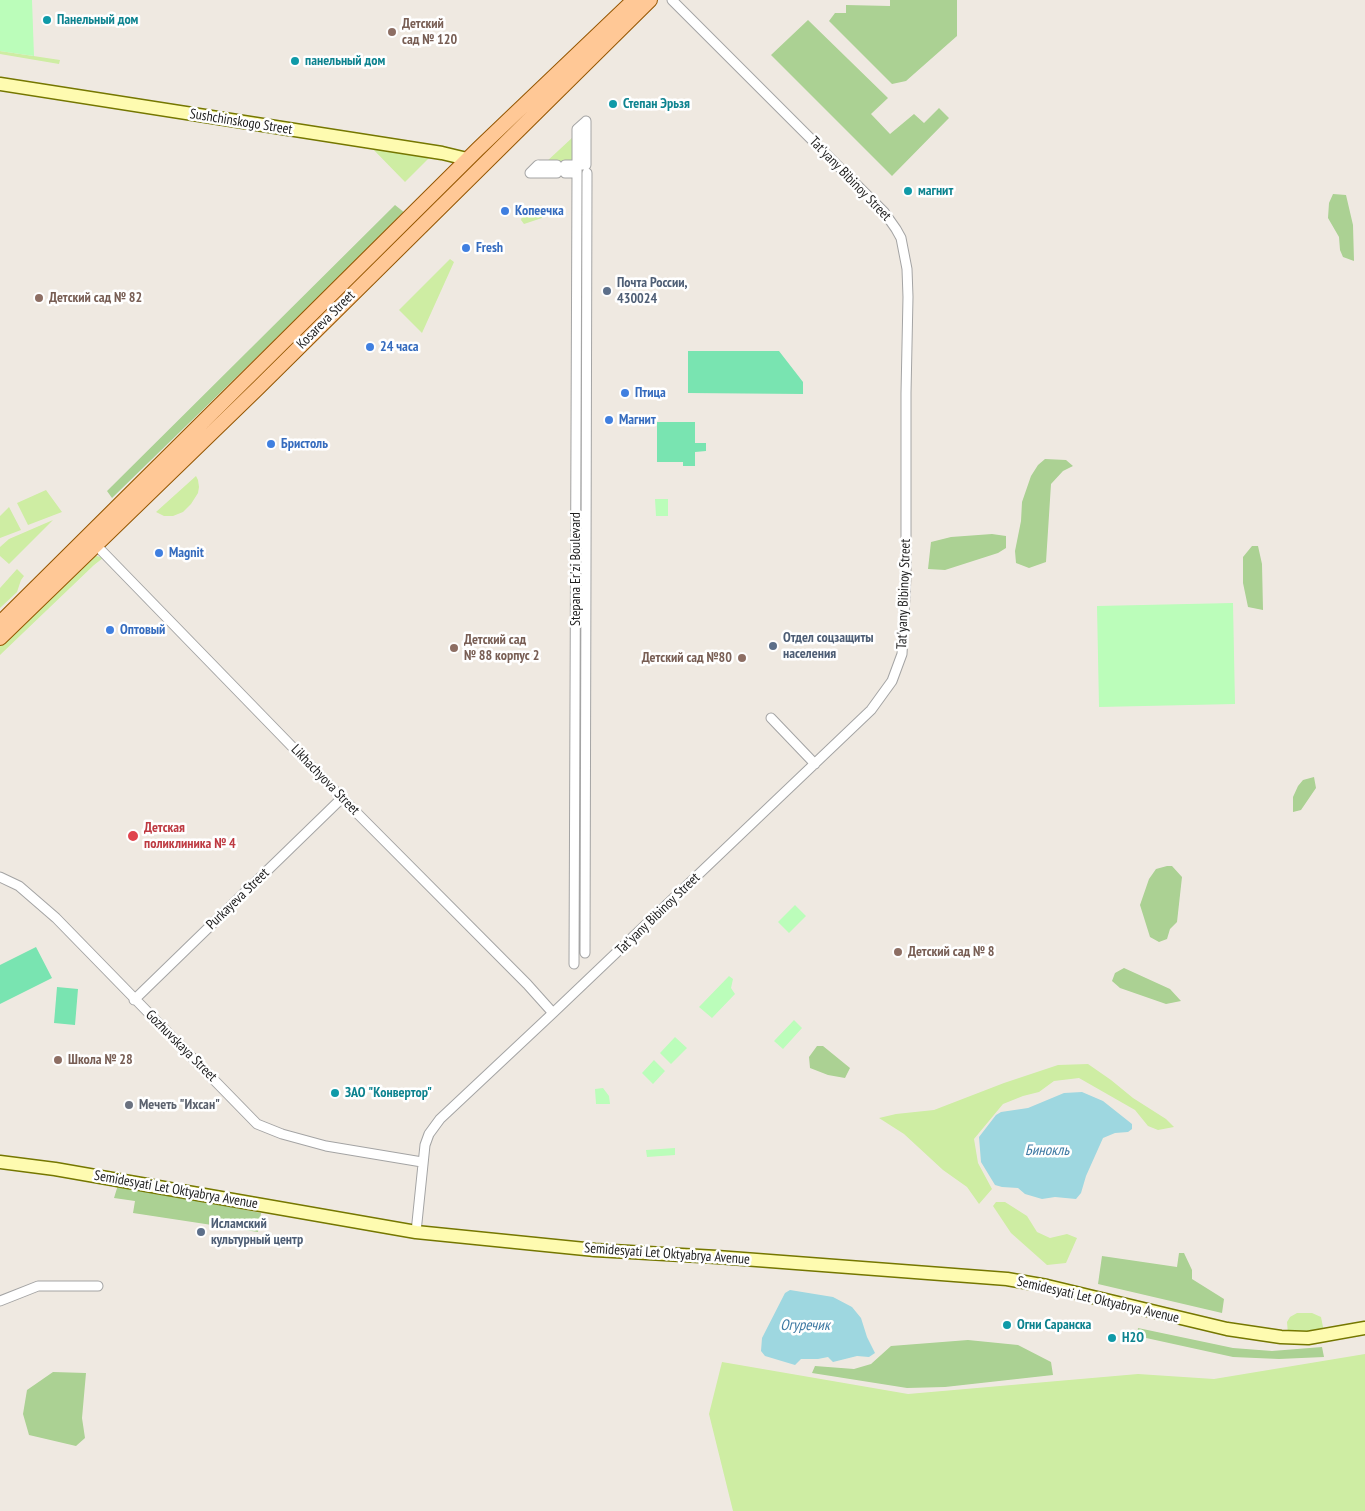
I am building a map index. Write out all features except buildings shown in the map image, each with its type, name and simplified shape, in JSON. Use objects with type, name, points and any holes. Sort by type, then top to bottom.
[{"type":"main road","name":"Kosareva Street","points":[[0,638],[92,541],[467,160],[634,0]]},
{"type":"main road","name":"Kosareva Street","points":[[0,623],[92,541],[478,170],[650,0]]},
{"type":"main road","name":"Sushchinskogo Street","points":[[0,84],[442,153],[467,160],[478,170]]},
{"type":"main road","name":"Semidesyati Let Oktyabrya Avenue","points":[[0,1162],[55,1169],[416,1232],[596,1250],[717,1257],[1007,1279],[1055,1288],[1257,1335],[1308,1338],[1365,1328]]},
{"type":"street","name":"Tat'yany Bibinoy Street","points":[[416,1232],[425,1145],[429,1134],[440,1119],[553,1014],[871,710],[892,681],[902,654],[906,577],[908,269],[905,254],[896,229],[884,212],[672,0]]},
{"type":"street","name":"Stepana Er'zi Boulevard","points":[[574,964],[577,169]]},
{"type":"street","name":"Stepana Er'zi Boulevard","points":[[585,953],[587,173]]},
{"type":"street","name":"Likhachyova Street","points":[[92,541],[342,798],[527,984],[553,1014]]},
{"type":"street","points":[[771,718],[815,764]]},
{"type":"street","name":"Purkayeva Street","points":[[134,1000],[342,798]]},
{"type":"street","name":"Gozhuvskaya Street","points":[[0,877],[18,886],[56,918],[257,1124],[282,1134],[326,1146],[422,1162]]},
{"type":"street","points":[[0,1301],[38,1286],[98,1286]]},
{"type":"green space","points":[[0,0],[32,0],[34,56],[0,51]]},
{"type":"green space","points":[[890,0],[957,0],[957,36],[906,81],[892,84],[829,21],[835,13],[846,13],[846,5],[890,6]]},
{"type":"green space","points":[[808,20],[888,98],[871,114],[890,134],[914,114],[924,123],[939,108],[949,118],[892,176],[771,55]]},
{"type":"green space","points":[[0,51],[60,60],[59,64],[0,54]]},
{"type":"green space","points":[[573,137],[574,162],[545,163]]},
{"type":"green space","points":[[368,144],[432,155],[405,182]]},
{"type":"green space","points":[[1333,194],[1346,195],[1353,225],[1354,261],[1343,257],[1340,250],[1339,237],[1328,218],[1329,203]]},
{"type":"green space","points":[[395,205],[405,213],[112,498],[107,491]]},
{"type":"green space","points":[[531,208],[542,210],[542,218],[524,224],[521,220],[522,216]]},
{"type":"green space","points":[[450,259],[454,262],[422,333],[399,310]]},
{"type":"green space","points":[[688,351],[779,351],[803,382],[803,394],[688,393]]},
{"type":"green space","points":[[657,422],[695,422],[695,443],[706,443],[706,451],[695,452],[695,466],[683,466],[683,462],[657,462]]},
{"type":"green space","points":[[1045,459],[1066,460],[1073,466],[1063,471],[1051,484],[1046,562],[1029,568],[1016,563],[1015,551],[1021,521],[1022,502],[1031,476],[1038,465]]},
{"type":"green space","points":[[196,476],[199,487],[198,493],[183,512],[173,516],[164,516],[156,512]]},
{"type":"green space","points":[[46,490],[62,512],[28,525],[17,503]]},
{"type":"green space","points":[[655,499],[668,499],[668,516],[656,516]]},
{"type":"green space","points":[[9,507],[21,530],[0,538],[0,516]]},
{"type":"green space","points":[[53,520],[9,564],[0,556],[0,547],[9,539]]},
{"type":"green space","points":[[992,534],[1006,536],[1006,548],[998,553],[945,570],[928,569],[931,542],[951,537]]},
{"type":"green space","points":[[1252,546],[1258,546],[1262,564],[1263,610],[1248,607],[1243,583],[1243,557]]},
{"type":"green space","points":[[93,556],[103,558],[0,655],[0,646]]},
{"type":"green space","points":[[17,569],[24,576],[17,592],[0,608],[0,588]]},
{"type":"green space","points":[[1233,603],[1235,704],[1099,707],[1097,606]]},
{"type":"green space","points":[[1314,777],[1316,788],[1301,810],[1293,812],[1293,797],[1298,786],[1303,780]]},
{"type":"green space","points":[[1172,866],[1182,877],[1177,922],[1170,929],[1167,939],[1159,942],[1150,937],[1140,905],[1149,879],[1156,869]]},
{"type":"green space","points":[[795,905],[806,916],[789,933],[778,922]]},
{"type":"green space","points":[[36,947],[52,978],[0,1004],[0,965]]},
{"type":"green space","points":[[1124,968],[1170,989],[1181,1001],[1166,1004],[1120,988],[1112,981],[1115,973]]},
{"type":"green space","points":[[729,976],[733,979],[731,988],[735,994],[712,1018],[699,1007]]},
{"type":"green space","points":[[57,987],[78,989],[75,1025],[54,1023]]},
{"type":"green space","points":[[794,1020],[802,1028],[783,1049],[774,1041]]},
{"type":"green space","points":[[675,1037],[687,1048],[671,1064],[660,1053]]},
{"type":"green space","points":[[817,1046],[823,1046],[850,1068],[845,1078],[828,1075],[810,1068],[809,1057]]},
{"type":"green space","points":[[654,1060],[665,1071],[653,1084],[642,1073]]},
{"type":"green space","points":[[1088,1064],[1133,1098],[1166,1119],[1174,1127],[1158,1130],[1148,1126],[1135,1110],[1079,1078],[1054,1081],[1039,1092],[1003,1104],[974,1139],[978,1163],[992,1189],[979,1204],[967,1187],[943,1170],[904,1134],[879,1118],[896,1114],[934,1110],[1004,1083],[1058,1065]]},
{"type":"green space","points":[[603,1088],[609,1096],[610,1104],[596,1104],[595,1089]]},
{"type":"green space","points":[[675,1148],[675,1155],[647,1157],[646,1150]]},
{"type":"green space","points":[[118,1185],[261,1213],[258,1232],[133,1213],[135,1201],[114,1198]]},
{"type":"green space","points":[[996,1202],[1005,1202],[1027,1216],[1037,1232],[1050,1238],[1067,1234],[1077,1238],[1066,1263],[1047,1265],[1011,1233],[993,1206]]},
{"type":"green space","points":[[1179,1253],[1184,1253],[1192,1270],[1192,1279],[1224,1299],[1222,1313],[1098,1284],[1102,1256],[1177,1267]]},
{"type":"green space","points":[[1297,1313],[1312,1313],[1321,1317],[1324,1332],[1288,1334],[1287,1322],[1290,1317]]},
{"type":"green space","points":[[1138,1328],[1233,1348],[1272,1351],[1322,1347],[1324,1357],[1279,1359],[1233,1357],[1137,1336]]},
{"type":"green space","points":[[968,1340],[1018,1345],[1051,1362],[1053,1375],[945,1387],[907,1388],[812,1373],[815,1366],[854,1369],[871,1364],[891,1346]]},
{"type":"green space","points":[[1365,1354],[1365,1511],[733,1511],[709,1414],[722,1362],[908,1394],[1138,1374],[1214,1379]]},
{"type":"green space","points":[[53,1372],[86,1373],[82,1418],[85,1438],[76,1446],[29,1435],[23,1414],[27,1390]]},
{"type":"water","name":"Бинокль","points":[[1082,1092],[1103,1101],[1132,1124],[1132,1129],[1128,1132],[1115,1133],[1103,1138],[1086,1176],[1081,1193],[1076,1199],[1055,1197],[1042,1199],[1025,1194],[1018,1188],[995,1185],[981,1162],[979,1137],[996,1115],[1001,1112],[1028,1108],[1064,1093]]},
{"type":"water","name":"Огуречик","points":[[790,1290],[833,1297],[852,1307],[861,1318],[875,1353],[869,1357],[857,1356],[833,1362],[828,1357],[801,1359],[795,1365],[765,1356],[761,1351],[762,1338],[785,1293]]},
{"type":"place","name":"Панельный дом","points":[[47,20]]},
{"type":"place","name":"Детский сад № 120","points":[[392,32]]},
{"type":"place","name":"панельный дом","points":[[295,61]]},
{"type":"place","name":"Степан Эрьзя","points":[[613,104]]},
{"type":"place","name":"магнит","points":[[908,191]]},
{"type":"place","name":"Копеечка","points":[[505,211]]},
{"type":"place","name":"Fresh","points":[[466,248]]},
{"type":"place","name":"Почта России, 430024","points":[[607,291]]},
{"type":"place","name":"Детский сад № 82","points":[[39,298]]},
{"type":"place","name":"24 часа","points":[[370,347]]},
{"type":"place","name":"Птица","points":[[625,393]]},
{"type":"place","name":"Магнит","points":[[609,420]]},
{"type":"place","name":"Бристоль","points":[[271,444]]},
{"type":"place","name":"Magnit","points":[[159,553]]},
{"type":"place","name":"Оптовый","points":[[110,630]]},
{"type":"place","name":"Отдел соцзащиты населения","points":[[773,646]]},
{"type":"place","name":"Детский сад № 88 корпус 2","points":[[454,648]]},
{"type":"place","name":"Детский сад №80","points":[[742,658]]},
{"type":"place","name":"Детская поликлиника № 4","points":[[133,836]]},
{"type":"place","name":"Детский сад № 8","points":[[898,952]]},
{"type":"place","name":"Школа № 28","points":[[58,1060]]},
{"type":"place","name":"ЗАО \"Конвертор\"","points":[[335,1093]]},
{"type":"place","name":"Мечеть \"Ихсан\"","points":[[129,1105]]},
{"type":"place","name":"Исламский культурный центр","points":[[201,1232]]},
{"type":"place","name":"Огни Саранска","points":[[1007,1325]]},
{"type":"place","name":"H2O","points":[[1112,1338]]}]
